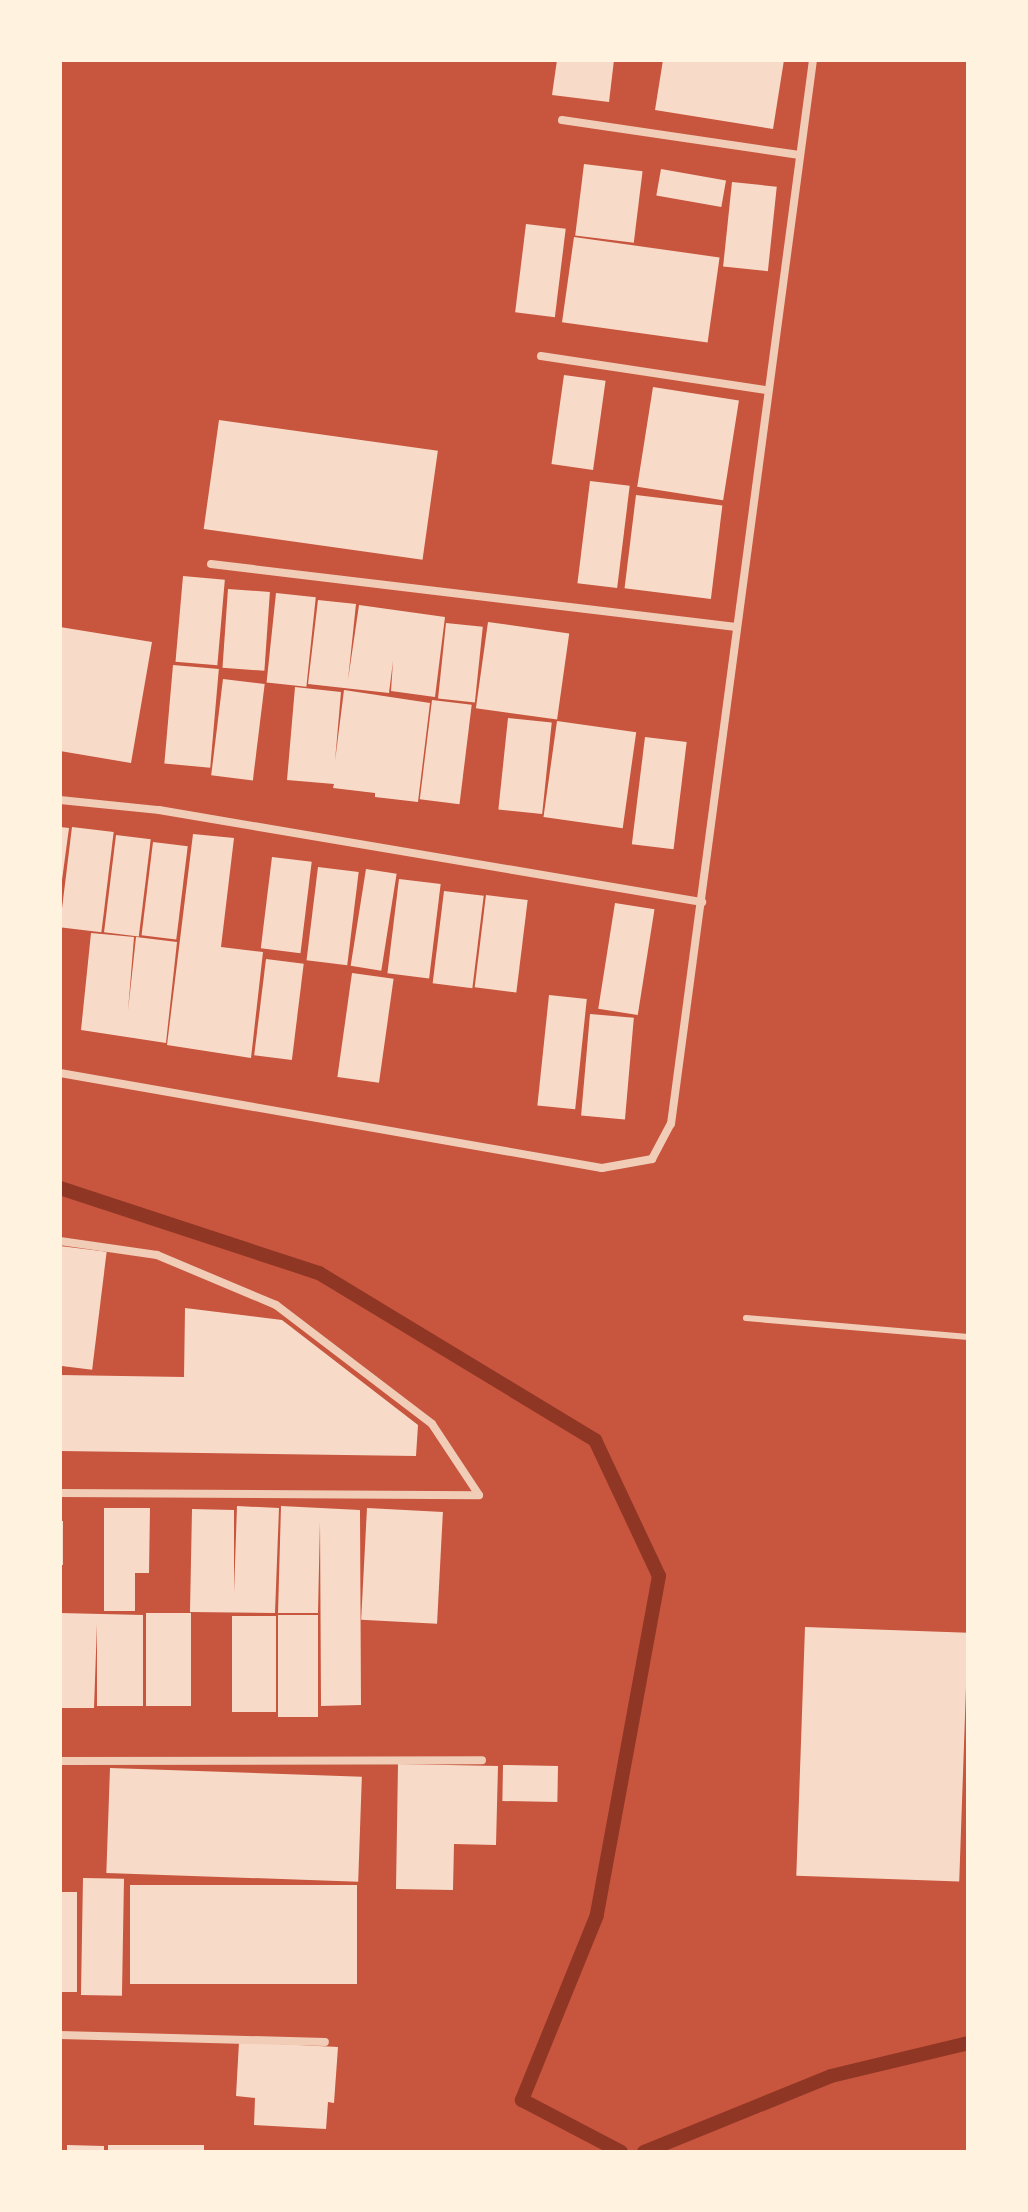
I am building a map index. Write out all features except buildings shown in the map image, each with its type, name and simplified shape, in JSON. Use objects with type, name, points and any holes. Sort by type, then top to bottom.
[{"type":"street","points":[[60,1073],[602,1168],[652,1159],[671,1124],[766,390],[813,60]]},
{"type":"street","points":[[562,120],[799,155]]},
{"type":"street","points":[[541,356],[766,390]]},
{"type":"street","points":[[211,564],[736,627]]},
{"type":"street","points":[[60,800],[159,810],[702,902]]},
{"type":"street","points":[[60,1241],[157,1255],[276,1305],[432,1424],[479,1495],[60,1493]]},
{"type":"street","points":[[60,1761],[482,1760]]},
{"type":"street","points":[[60,2035],[325,2042]]},
{"type":"lane","points":[[746,1318],[968,1337]]},
{"type":"waterway","points":[[60,1188],[319,1273],[595,1440],[659,1576],[597,1915],[522,2100],[621,2152]]},
{"type":"waterway","points":[[644,2152],[831,2076],[968,2043]]}]
